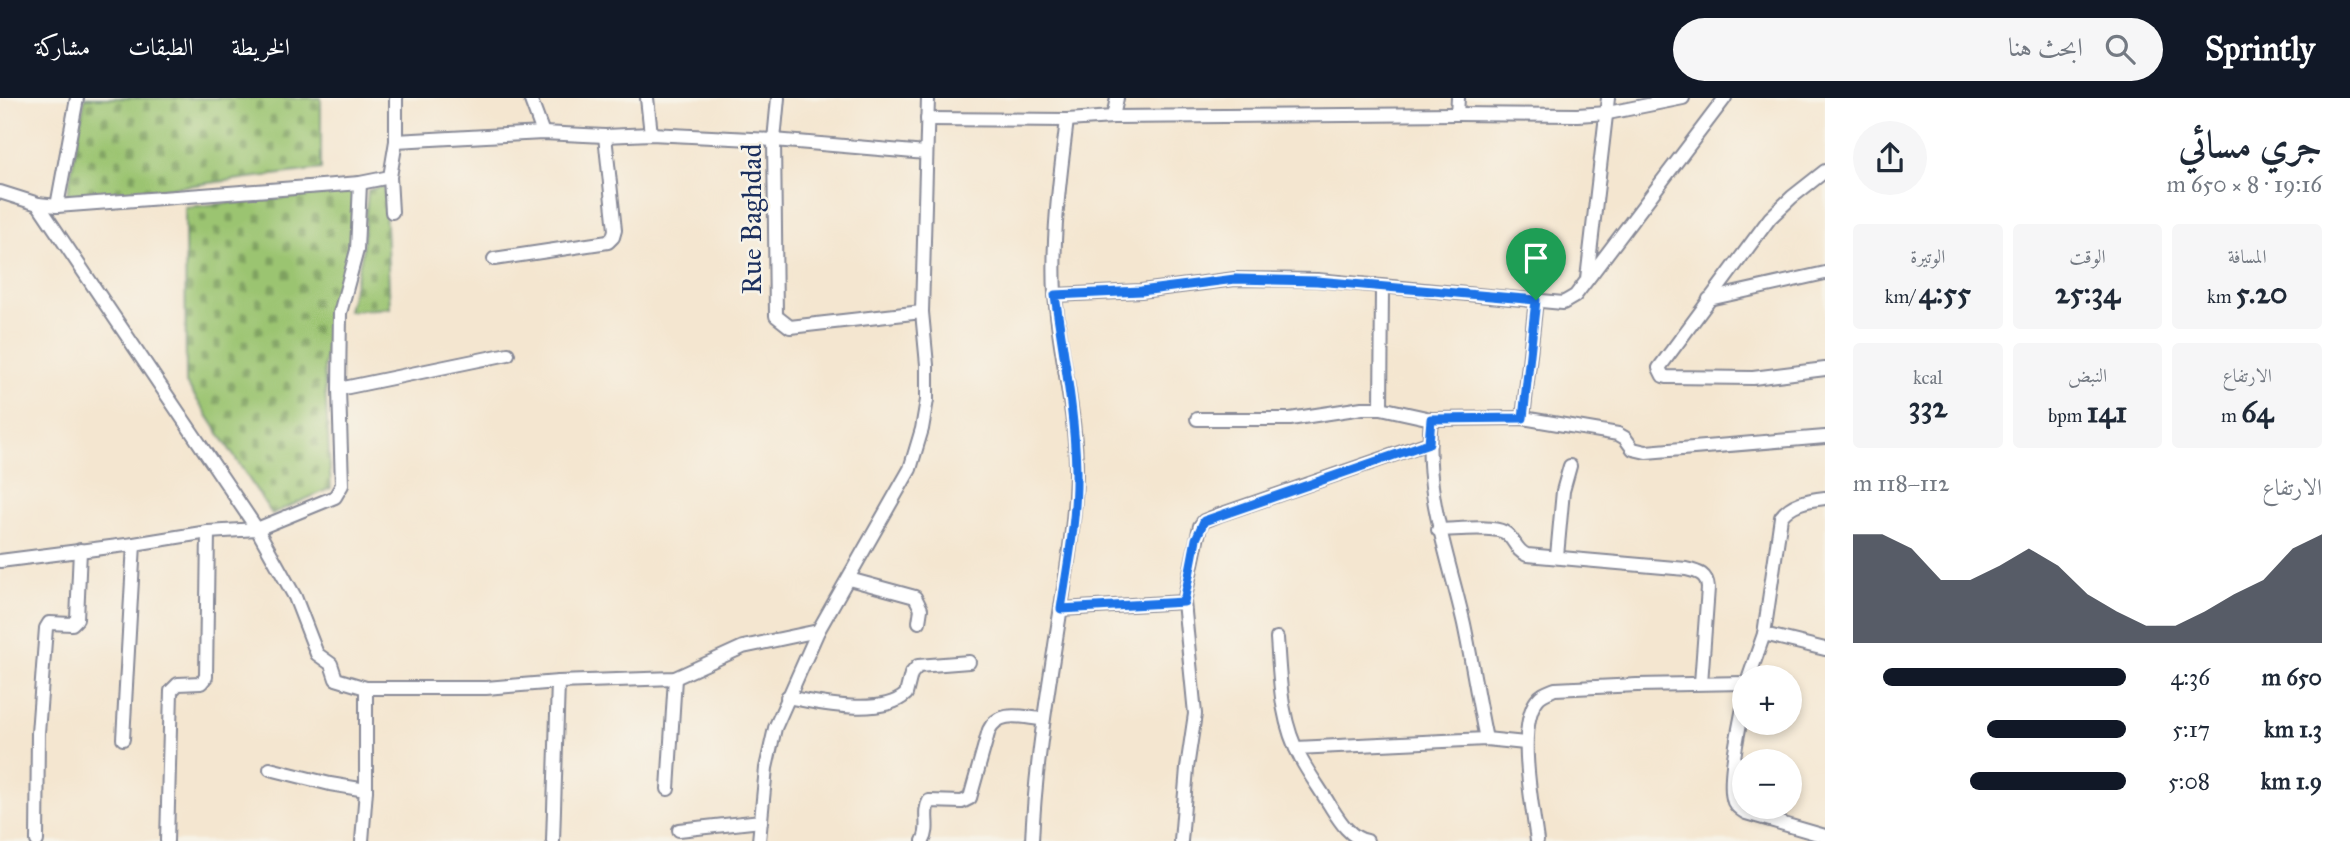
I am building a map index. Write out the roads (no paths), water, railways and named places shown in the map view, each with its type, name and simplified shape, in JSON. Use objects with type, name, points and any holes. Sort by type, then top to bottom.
[{"type":"street","points":[[57,206],[77,98]]},
{"type":"street","points":[[392,212],[390,177],[396,141],[396,98]]},
{"type":"street","points":[[530,98],[543,133]]},
{"type":"street","points":[[647,98],[651,134]]},
{"type":"street","name":"Rue Baghdad","points":[[778,98],[774,140],[776,316],[790,327],[922,312]]},
{"type":"street","points":[[760,841],[766,768],[775,728],[787,697],[818,631],[910,469],[922,429],[927,400],[922,312],[928,98]]},
{"type":"street","points":[[1113,117],[1117,98]]},
{"type":"street","points":[[1457,114],[1458,98]]},
{"type":"street","points":[[1587,279],[1608,98]]},
{"type":"street","points":[[927,119],[1067,120],[1113,117],[1457,114],[1554,116],[1608,113],[1684,98]]},
{"type":"street","points":[[1055,295],[1141,291],[1235,279],[1317,281],[1382,288],[1451,291],[1559,303],[1568,301],[1575,296],[1725,98]]},
{"type":"street","points":[[1032,841],[1043,719],[1071,544],[1076,471],[1073,427],[1055,295],[1057,206],[1067,120]]},
{"type":"street","points":[[396,141],[543,133],[605,136],[651,134],[774,140],[926,153]]},
{"type":"street","points":[[494,259],[608,242],[613,237],[615,230],[605,136]]},
{"type":"street","points":[[1825,171],[1770,218],[1659,368],[1664,376],[1753,378],[1825,369]]},
{"type":"street","points":[[0,192],[38,204],[57,206],[360,183],[390,177]]},
{"type":"street","points":[[0,561],[208,532],[257,529],[335,497],[342,485],[340,313],[357,250],[360,183]]},
{"type":"street","points":[[38,204],[257,529],[295,597],[317,654],[331,664],[336,679],[366,688],[486,688],[558,682],[675,678],[743,647],[818,631]]},
{"type":"street","points":[[1709,299],[1825,274]]},
{"type":"street","points":[[1381,408],[1382,288]]},
{"type":"street","points":[[1523,418],[1536,300]]},
{"type":"street","points":[[339,389],[508,354]]},
{"type":"street","points":[[1197,419],[1290,419],[1362,408],[1381,408],[1431,419],[1523,418],[1618,434],[1625,438],[1633,449],[1646,452],[1825,438]]},
{"type":"street","points":[[1431,419],[1429,443],[1432,492],[1438,530],[1463,622],[1486,739]]},
{"type":"street","points":[[1181,841],[1195,714],[1184,602],[1196,539],[1204,521],[1429,443]]},
{"type":"street","points":[[1557,556],[1563,491],[1570,466]]},
{"type":"street","points":[[1753,665],[1764,635],[1781,517],[1791,506],[1825,498]]},
{"type":"street","points":[[1438,530],[1495,530],[1508,534],[1522,553],[1686,569],[1705,576],[1708,587],[1701,683]]},
{"type":"street","points":[[167,841],[171,691],[178,684],[201,683],[206,677],[208,532]]},
{"type":"street","points":[[123,739],[134,544]]},
{"type":"street","points":[[37,841],[38,733],[46,628],[49,623],[55,621],[72,624],[77,618],[80,550]]},
{"type":"street","points":[[849,579],[915,597],[921,609],[919,622]]},
{"type":"street","points":[[1061,609],[1184,602]]},
{"type":"street","points":[[1764,635],[1825,649]]},
{"type":"street","points":[[1278,638],[1280,694],[1287,726],[1296,748],[1338,818],[1355,836],[1367,841]]},
{"type":"street","points":[[787,697],[841,707],[894,703],[906,694],[911,674],[918,666],[969,662]]},
{"type":"street","points":[[668,789],[675,678]]},
{"type":"street","points":[[553,841],[558,682]]},
{"type":"street","points":[[1537,841],[1525,743],[1533,707],[1543,694],[1555,690],[1732,683]]},
{"type":"street","points":[[362,841],[366,790],[366,688]]},
{"type":"street","points":[[923,841],[928,830],[926,806],[929,801],[962,802],[970,799],[989,730],[994,721],[1003,716],[1043,719]]},
{"type":"street","points":[[1739,735],[1731,785],[1738,808],[1825,839]]},
{"type":"street","points":[[1296,748],[1486,739],[1525,743]]},
{"type":"street","points":[[271,769],[366,790]]},
{"type":"street","points":[[679,830],[761,821]]}]
